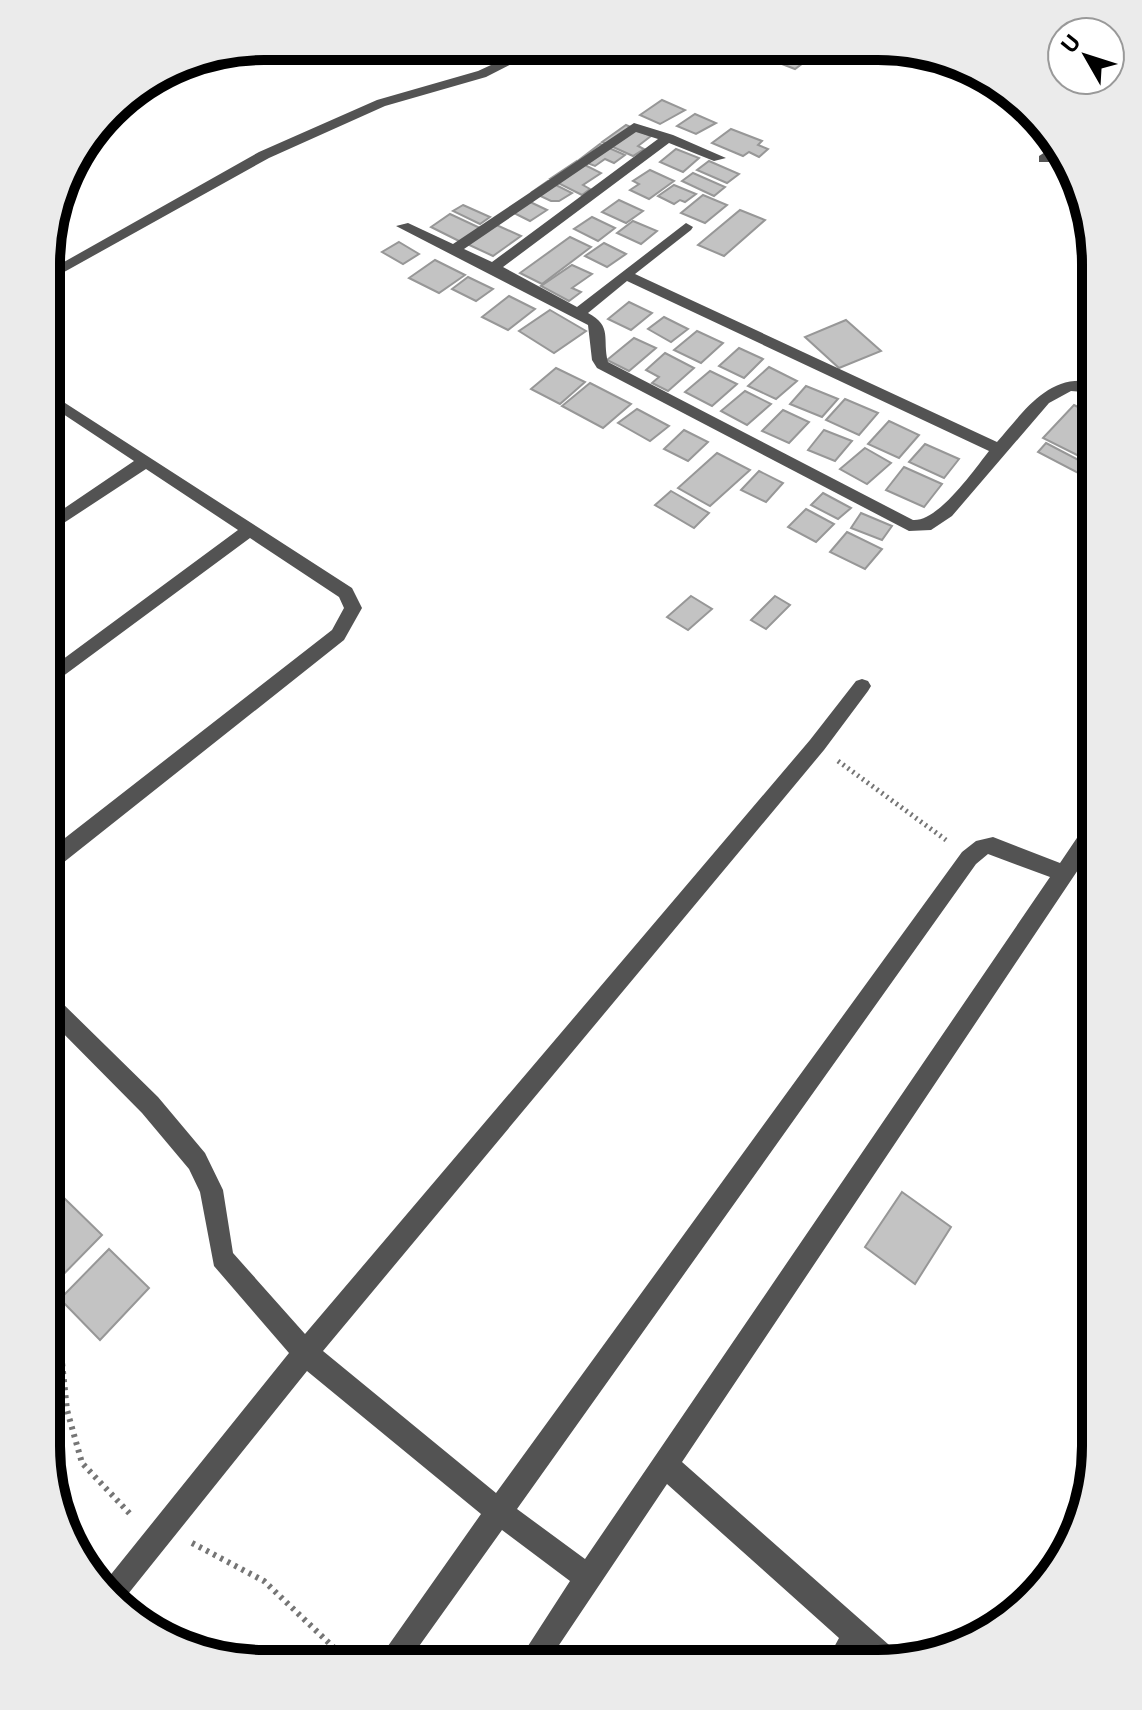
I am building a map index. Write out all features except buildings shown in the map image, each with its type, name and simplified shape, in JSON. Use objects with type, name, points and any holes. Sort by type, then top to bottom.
[{"type":"street","points":[[60,270],[264,155],[381,103],[482,74],[512,60]]},
{"type":"street","points":[[454,250],[634,127],[719,158]]},
{"type":"street","points":[[493,268],[668,138]]},
{"type":"street","points":[[1044,159],[1050,155]]},
{"type":"street","points":[[403,226],[579,312],[598,327],[599,360],[602,365],[909,525],[929,527],[946,512],[1044,399],[1062,386],[1082,385]]},
{"type":"street","points":[[579,312],[686,227]]},
{"type":"street","points":[[625,275],[998,449]]},
{"type":"street","points":[[60,405],[346,593],[353,608],[338,635],[60,854]]},
{"type":"street","points":[[60,519],[145,462]]},
{"type":"street","points":[[60,671],[250,530]]},
{"type":"street","points":[[117,1587],[305,1353],[817,745],[862,686]]},
{"type":"street","points":[[399,1650],[969,858],[983,847],[993,845],[1064,874]]},
{"type":"street","points":[[539,1650],[1082,847]]},
{"type":"street","points":[[60,1016],[150,1105],[197,1161],[211,1190],[218,1218],[222,1258],[305,1353],[499,1512],[587,1577]]},
{"type":"street","points":[[666,1465],[874,1650]]},
{"type":"street","points":[[848,1650],[857,1635]]},
{"type":"path","points":[[817,745],[969,858]]}]
